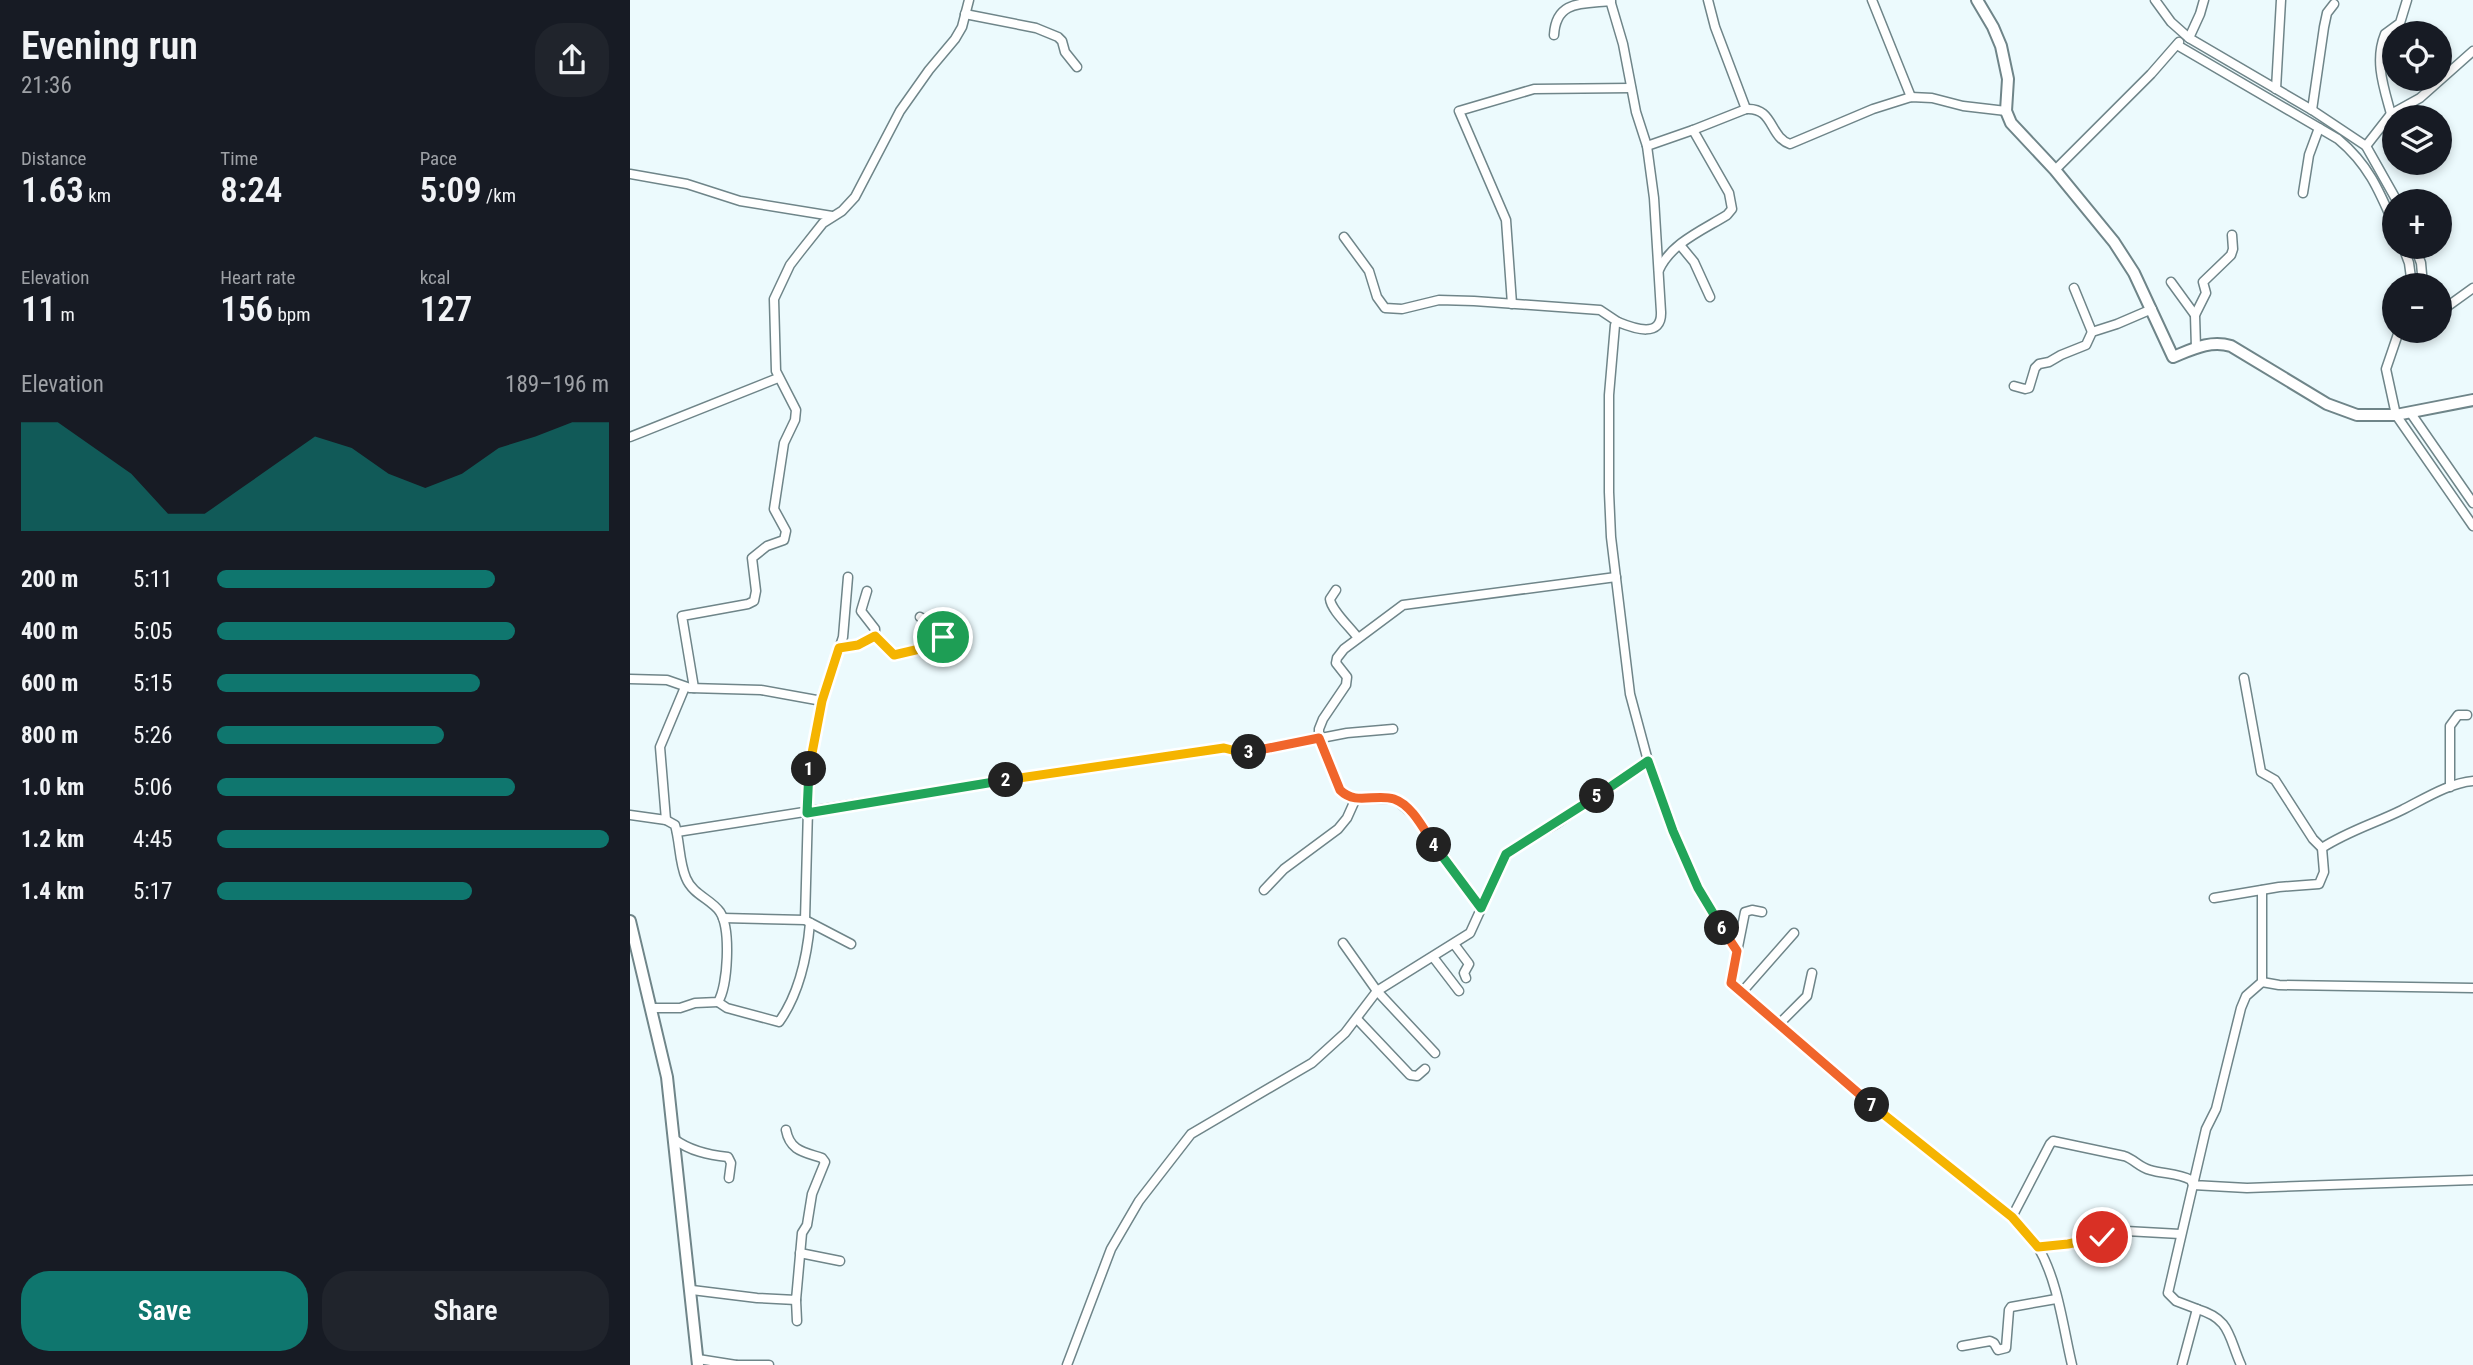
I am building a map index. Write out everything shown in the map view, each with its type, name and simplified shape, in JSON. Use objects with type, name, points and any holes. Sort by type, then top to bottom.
[{"type":"street","points":[[666,820],[660,747],[689,687],[682,616],[754,601],[756,591],[752,558],[767,546],[784,540],[786,531],[774,509],[784,443],[795,420],[796,410],[778,378],[774,299],[790,265],[823,223],[842,211],[855,197],[900,111],[955,39],[969,0]]},
{"type":"street","points":[[1708,0],[1715,27],[1746,109]]},
{"type":"street","points":[[1872,0],[1910,97]]},
{"type":"street","points":[[1977,0],[2001,46],[2008,79],[2006,111],[2011,123],[2055,170],[2114,242],[2134,273],[2173,356],[2220,343],[2231,345],[2339,410],[2357,415],[2396,415],[2473,400]]},
{"type":"street","points":[[2155,0],[2182,39],[2338,139],[2364,164],[2382,201]]},
{"type":"street","points":[[2055,170],[2182,39],[2200,14],[2204,0]]},
{"type":"street","points":[[2276,89],[2282,0]]},
{"type":"street","points":[[2389,105],[2381,73],[2381,47],[2385,34],[2400,23],[2407,0]]},
{"type":"street","points":[[1344,237],[1370,271],[1377,297],[1385,308],[1395,310],[1438,300],[1600,310],[1618,322],[1644,330],[1658,327],[1661,321],[1654,198],[1647,146],[1636,112],[1623,44],[1611,1],[1566,8],[1555,22],[1554,35]]},
{"type":"street","points":[[2312,110],[2325,20],[2334,4]]},
{"type":"street","points":[[965,15],[1035,28],[1058,37],[1065,52],[1077,66]]},
{"type":"street","points":[[2182,39],[2276,89],[2366,146],[2391,189]]},
{"type":"street","points":[[2407,105],[2420,98],[2473,51]]},
{"type":"street","points":[[1513,304],[1506,220],[1459,111],[1534,89],[1631,88]]},
{"type":"street","points":[[1647,146],[1746,109],[1759,110],[1784,142],[1790,144],[1872,108],[1910,97],[1932,98],[1963,106],[2006,111]]},
{"type":"street","points":[[2366,146],[2382,126]]},
{"type":"street","points":[[2303,193],[2309,155],[2319,128]]},
{"type":"street","points":[[1658,272],[1668,254],[1732,209],[1729,193],[1693,130]]},
{"type":"street","points":[[630,174],[687,184],[740,201],[832,216]]},
{"type":"street","points":[[2196,348],[2195,315],[2206,293],[2203,282],[2231,255],[2234,248],[2232,235]]},
{"type":"street","points":[[1680,245],[1694,262],[1710,297]]},
{"type":"street","points":[[2171,282],[2195,315]]},
{"type":"street","points":[[2074,288],[2092,332]]},
{"type":"street","points":[[2452,303],[2473,288]]},
{"type":"street","points":[[2014,386],[2025,389],[2029,387],[2039,364],[2085,345],[2092,332],[2130,320],[2152,309]]},
{"type":"street","points":[[1618,322],[1612,336],[1609,492],[1630,694],[1648,761],[1673,831],[1698,888],[1737,951]]},
{"type":"street","points":[[2395,343],[2386,369],[2396,415],[2473,526]]},
{"type":"street","points":[[630,437],[778,378]]},
{"type":"street","points":[[2410,412],[2473,503]]},
{"type":"street","points":[[651,1008],[680,1008],[695,1003],[718,1002],[727,1008],[779,1022],[803,970],[807,922],[809,762],[822,701],[843,637],[848,577]]},
{"type":"street","points":[[1481,908],[1415,816],[1402,803],[1387,798],[1356,798],[1340,790],[1319,738],[1323,719],[1346,685],[1347,677],[1336,663],[1337,657],[1358,638],[1404,605],[1616,577]]},
{"type":"street","points":[[1336,590],[1330,599],[1331,605],[1358,638]]},
{"type":"street","points":[[867,591],[861,611],[875,629],[875,636],[894,655],[941,644],[941,632],[920,617]]},
{"type":"street","points":[[839,648],[858,645],[875,636]]},
{"type":"street","points":[[2214,898],[2319,884],[2324,872],[2322,848],[2313,839],[2274,780],[2261,772],[2244,678]]},
{"type":"street","points":[[630,679],[667,680],[689,687],[761,690],[822,701]]},
{"type":"street","points":[[2450,787],[2450,726],[2458,715],[2467,715]]},
{"type":"street","points":[[677,832],[1097,766],[1224,748],[1243,752],[1319,738],[1393,729]]},
{"type":"street","points":[[1067,1365],[1111,1249],[1139,1201],[1191,1133],[1312,1063],[1345,1033],[1377,991],[1454,944],[1475,927],[1506,854],[1556,824],[1648,761]]},
{"type":"street","points":[[2322,848],[2370,822],[2450,787],[2473,781]]},
{"type":"street","points":[[1264,890],[1284,869],[1338,829],[1347,818],[1356,798]]},
{"type":"street","points":[[630,815],[666,820],[676,825],[686,878],[697,894],[713,905],[723,918],[726,937],[725,985],[718,1002]]},
{"type":"street","points":[[2241,1365],[2220,1318],[2176,1301],[2168,1293],[2206,1129],[2216,1109],[2241,1008],[2246,996],[2262,982],[2262,890]]},
{"type":"street","points":[[1762,912],[1745,912],[1731,981],[1845,1083],[2012,1217],[2038,1247],[2056,1299],[2072,1365]]},
{"type":"street","points":[[723,918],[807,922],[851,944]]},
{"type":"street","points":[[630,921],[667,1077],[698,1362],[769,1365]]},
{"type":"street","points":[[1742,992],[1794,933]]},
{"type":"street","points":[[1343,943],[1377,991],[1436,1054]]},
{"type":"street","points":[[1454,944],[1469,964],[1464,973],[1466,978]]},
{"type":"street","points":[[1433,957],[1459,991]]},
{"type":"street","points":[[1779,1024],[1807,996],[1812,973]]},
{"type":"street","points":[[2262,982],[2279,985],[2473,988]]},
{"type":"street","points":[[1357,1019],[1410,1075],[1417,1076],[1425,1069]]},
{"type":"street","points":[[786,1130],[790,1144],[795,1149],[822,1158],[825,1162],[813,1194],[807,1225],[802,1233],[796,1300],[797,1321]]},
{"type":"street","points":[[674,1139],[684,1147],[705,1154],[728,1157],[729,1178]]},
{"type":"street","points":[[2012,1217],[2053,1141],[2132,1158],[2138,1166],[2147,1170],[2188,1178],[2193,1185]]},
{"type":"street","points":[[2193,1185],[2247,1188],[2473,1180]]},
{"type":"street","points":[[2038,1247],[2086,1241],[2126,1231],[2180,1234]]},
{"type":"street","points":[[800,1253],[840,1261]]},
{"type":"street","points":[[692,1290],[796,1300]]},
{"type":"street","points":[[1962,1346],[1990,1341],[1998,1350],[2006,1348],[2008,1310],[2011,1307],[2056,1299]]},
{"type":"street","points":[[2182,1365],[2197,1309]]},
{"type":"route","points":[[943,637],[941,644],[899,655],[890,653],[875,636],[858,645],[839,648],[822,701],[809,762],[807,813],[1097,766],[1224,748],[1240,752],[1256,751],[1319,738],[1340,790],[1350,798],[1387,798],[1402,803],[1415,816],[1481,908],[1506,854],[1556,824],[1648,761],[1673,831],[1698,888],[1737,951],[1731,981],[1733,984],[1845,1083],[2012,1217],[2038,1247],[2102,1237]]}]
